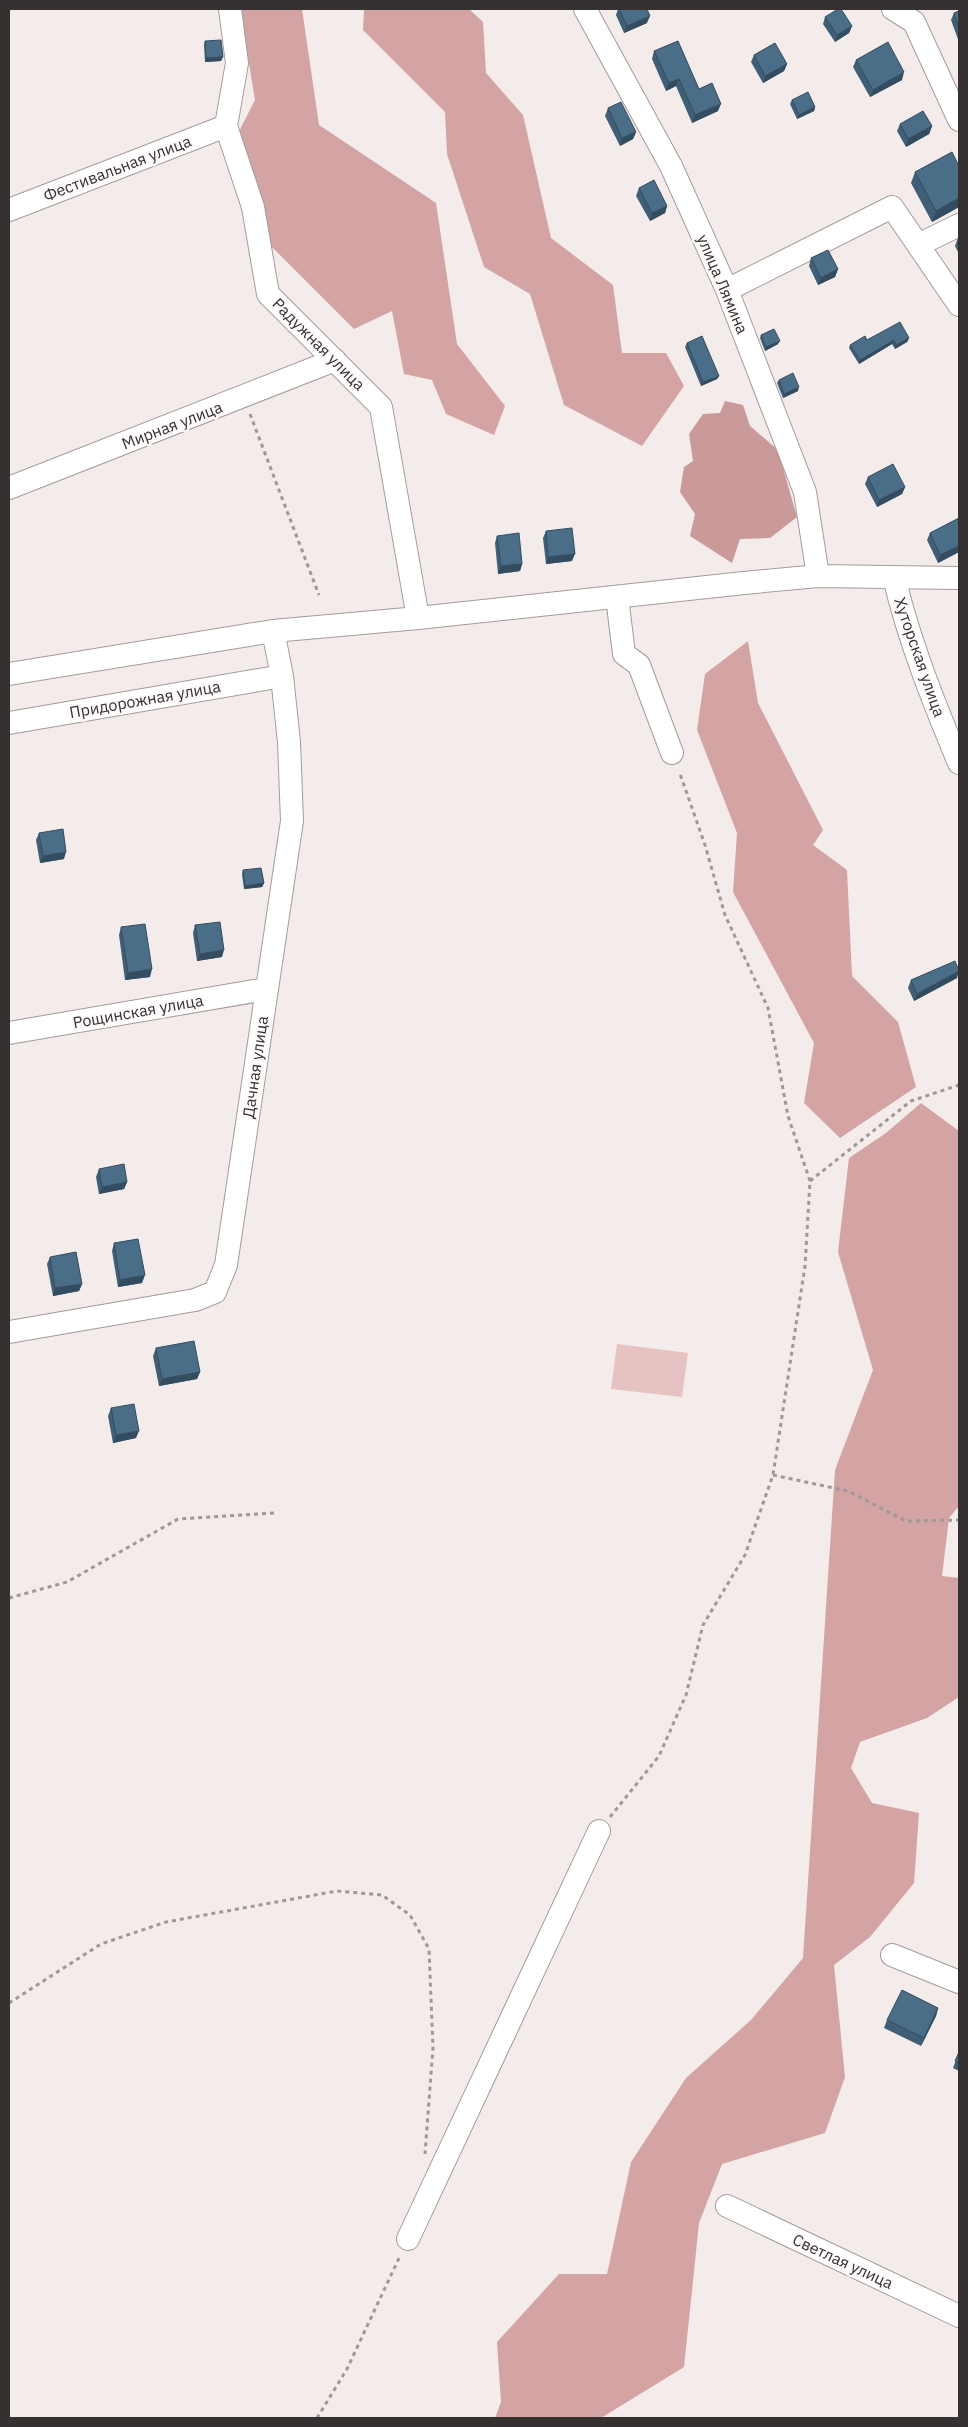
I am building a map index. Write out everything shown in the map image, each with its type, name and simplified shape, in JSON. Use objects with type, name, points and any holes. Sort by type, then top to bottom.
[{"type":"street","name":"Радужная улица","points":[[230,9],[237,63],[226,126],[253,207],[268,294],[381,407],[418,618]]},
{"type":"street","name":"улица Лямина","points":[[585,9],[671,166],[727,290],[805,492],[818,576]]},
{"type":"street","points":[[893,9],[915,16],[959,120]]},
{"type":"street","name":"Фестивальная улица","points":[[9,210],[226,126]]},
{"type":"street","points":[[727,290],[892,207],[959,305]]},
{"type":"street","points":[[918,245],[959,225]]},
{"type":"street","name":"Мирная улица","points":[[9,488],[243,398],[335,360]]},
{"type":"street","points":[[9,674],[273,631],[418,618],[818,576],[959,578]]},
{"type":"street","name":"Хуторская улица","points":[[894,577],[901,607],[939,715],[959,763]]},
{"type":"street","points":[[617,597],[624,654],[639,665],[672,754]]},
{"type":"street","name":"Дачная улица","points":[[9,1332],[195,1300],[215,1292],[226,1265],[292,821],[289,742],[282,676],[273,631]]},
{"type":"street","name":"Придорожная улица","points":[[9,722],[282,676]]},
{"type":"street","name":"Рощинская улица","points":[[9,1033],[266,990]]},
{"type":"street","points":[[408,2239],[599,1831]]},
{"type":"street","points":[[892,1955],[959,1982]]},
{"type":"street","name":"Светлая улица","points":[[727,2206],[959,2316]]},
{"type":"path","points":[[243,398],[319,595]]},
{"type":"path","points":[[599,1831],[659,1756],[686,1695],[703,1625],[745,1555],[774,1475],[805,1266],[810,1181],[788,1116],[768,1008],[725,915],[705,845],[672,754]]},
{"type":"path","points":[[810,1181],[911,1101],[959,1085]]},
{"type":"path","points":[[774,1475],[848,1491],[906,1521],[959,1520]]},
{"type":"path","points":[[9,1598],[68,1582],[178,1519],[275,1513]]},
{"type":"path","points":[[9,2003],[101,1944],[166,1922],[337,1891],[382,1895],[410,1915],[429,1950],[433,2048],[423,2161]]},
{"type":"path","points":[[317,2418],[347,2369],[408,2239]]},
{"type":"shaded area","points":[[240,9],[302,9],[319,125],[436,203],[457,344],[505,406],[494,435],[446,414],[432,380],[404,374],[392,311],[354,329],[264,239],[231,147],[255,100]]},
{"type":"shaded area","points":[[364,9],[469,9],[483,22],[486,73],[523,115],[551,238],[613,285],[622,353],[666,353],[684,386],[642,446],[564,405],[530,294],[484,267],[447,154],[445,112],[363,30]]},
{"type":"shaded area","points":[[725,401],[743,405],[750,426],[778,450],[797,517],[770,538],[740,539],[732,563],[690,536],[695,514],[680,492],[684,467],[693,461],[689,434],[703,414],[720,413]]},
{"type":"shaded area","points":[[748,641],[758,703],[823,830],[813,845],[847,870],[852,976],[898,1022],[916,1087],[840,1138],[804,1103],[814,1043],[733,892],[737,833],[697,730],[705,674]]},
{"type":"shaded area","points":[[921,1103],[959,1131],[959,1506],[949,1518],[942,1576],[959,1578],[959,1697],[927,1718],[860,1742],[851,1768],[872,1803],[919,1813],[914,1883],[870,1937],[834,1965],[845,2077],[825,2133],[722,2164],[699,2223],[684,2367],[601,2418],[495,2418],[501,2402],[497,2342],[559,2274],[607,2274],[631,2162],[686,2078],[751,2020],[803,1958],[835,1470],[873,1370],[838,1252],[849,1158],[886,1133]]},
{"type":"shaded area","points":[[617,1344],[688,1353],[682,1397],[611,1389]]},
{"type":"building","points":[[619,9],[647,9],[650,16],[627,26]]},
{"type":"building","points":[[841,9],[852,26],[837,35],[825,17]]},
{"type":"building","points":[[959,11],[959,28],[954,13]]},
{"type":"building","points":[[221,40],[223,57],[206,58],[205,41]]},
{"type":"building","points":[[678,41],[699,89],[712,83],[721,104],[695,115],[679,79],[669,83],[654,51]]},
{"type":"building","points":[[888,42],[904,72],[873,90],[856,60]]},
{"type":"building","points":[[775,43],[787,64],[765,76],[754,55]]},
{"type":"building","points":[[808,92],[815,107],[799,115],[792,100]]},
{"type":"building","points":[[621,102],[636,132],[622,138],[608,108]]},
{"type":"building","points":[[923,111],[932,126],[908,139],[900,124]]},
{"type":"building","points":[[952,152],[959,166],[959,198],[936,211],[915,172]]},
{"type":"building","points":[[654,180],[667,206],[652,213],[639,188]]},
{"type":"building","points":[[828,250],[838,269],[821,278],[811,258]]},
{"type":"building","points":[[900,322],[909,338],[896,345],[894,340],[860,360],[850,345],[865,336],[867,340]]},
{"type":"building","points":[[774,329],[780,341],[766,347],[761,335]]},
{"type":"building","points":[[702,336],[719,376],[703,382],[687,343]]},
{"type":"building","points":[[793,373],[799,387],[784,394],[779,380]]},
{"type":"building","points":[[893,464],[905,487],[879,500],[868,477]]},
{"type":"building","points":[[959,518],[959,546],[940,555],[930,533]]},
{"type":"building","points":[[572,528],[575,554],[548,557],[546,531]]},
{"type":"building","points":[[519,533],[522,564],[501,566],[497,536]]},
{"type":"building","points":[[63,829],[66,852],[43,856],[39,833]]},
{"type":"building","points":[[261,868],[264,883],[245,886],[243,870]]},
{"type":"building","points":[[220,922],[224,950],[200,954],[195,925]]},
{"type":"building","points":[[145,924],[152,969],[128,973],[121,927]]},
{"type":"building","points":[[955,961],[959,971],[917,994],[911,980]]},
{"type":"building","points":[[124,1164],[127,1182],[102,1187],[99,1169]]},
{"type":"building","points":[[138,1239],[145,1275],[120,1280],[114,1243]]},
{"type":"building","points":[[76,1252],[82,1284],[55,1288],[50,1257]]},
{"type":"building","points":[[194,1341],[200,1372],[162,1379],[156,1348]]},
{"type":"building","points":[[134,1404],[139,1431],[116,1435],[111,1408]]},
{"type":"building","points":[[902,1990],[938,2008],[924,2038],[887,2020]]},
{"type":"building","points":[[959,2052],[959,2063],[955,2061]]}]
